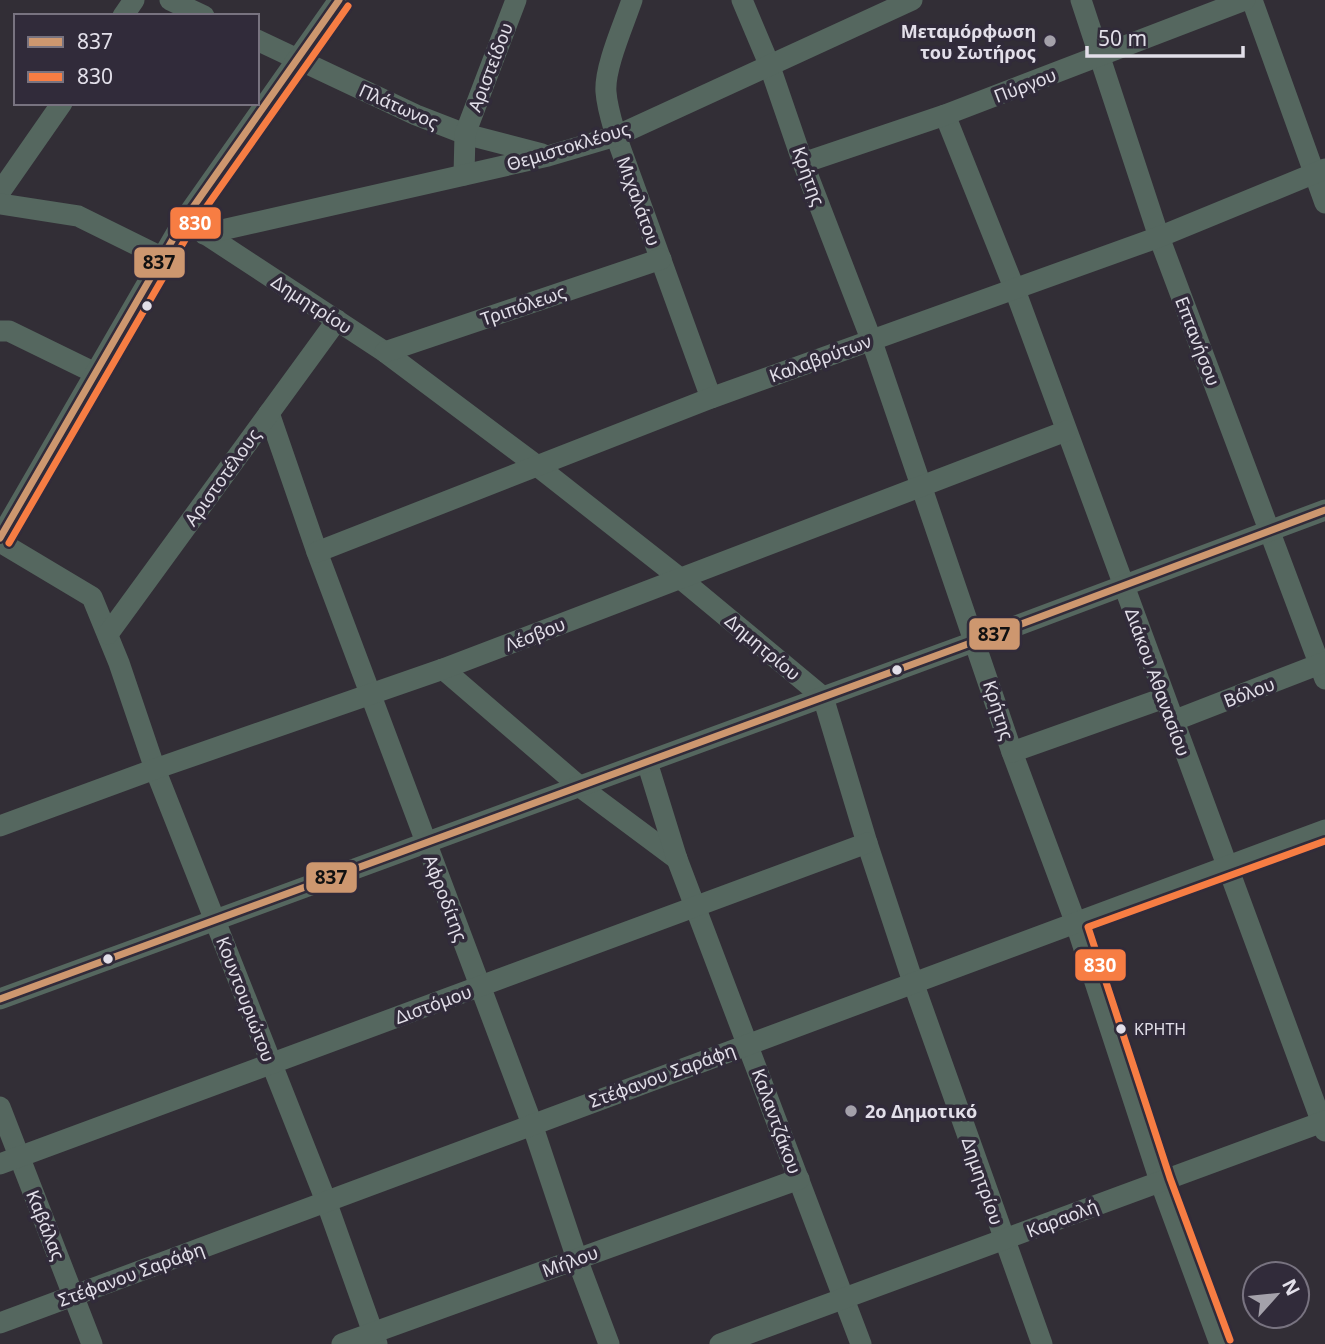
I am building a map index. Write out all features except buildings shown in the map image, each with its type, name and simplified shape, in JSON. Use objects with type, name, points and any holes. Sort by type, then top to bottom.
[{"type":"street","points":[[170,0],[200,14]]},
{"type":"street","points":[[0,540],[184,220],[340,0]]},
{"type":"street","name":"Αριστείδου","points":[[464,175],[465,134],[516,0]]},
{"type":"street","name":"Μιχαλάτου","points":[[632,0],[608,73],[606,90],[616,136],[711,398]]},
{"type":"street","name":"Κρήτης","points":[[742,0],[769,64],[803,163],[871,339],[1012,752],[1075,921],[1160,1181],[1220,1344]]},
{"type":"street","name":"Θεμιστοκλέους","points":[[204,234],[548,156],[616,136],[912,0]]},
{"type":"street","name":"Επτανήσου","points":[[1081,0],[1159,236],[1323,669]]},
{"type":"street","name":"Πύργου","points":[[803,163],[945,115],[1245,0]]},
{"type":"street","points":[[1252,0],[1319,171],[1325,203]]},
{"type":"street","name":"Πλάτωνος","points":[[259,41],[392,105],[465,134],[548,156]]},
{"type":"street","points":[[0,192],[61,105]]},
{"type":"street","name":"Διάκου Αθανασίου","points":[[945,115],[1015,290],[1324,1125]]},
{"type":"street","name":"Καλαβρύτων","points":[[317,552],[711,398],[1015,290],[1159,236],[1319,171]]},
{"type":"street","points":[[0,204],[78,216],[163,258]]},
{"type":"street","name":"Δημητρίου","points":[[184,220],[385,352],[536,465],[681,579],[823,697],[913,982],[1042,1344]]},
{"type":"street","name":"Τριπόλεως","points":[[385,352],[661,259]]},
{"type":"street","name":"Αριστοτέλους","points":[[108,634],[337,320]]},
{"type":"street","points":[[0,331],[9,331],[95,373]]},
{"type":"street","name":"Αφροδίτης","points":[[269,413],[317,552],[532,1124],[577,1259],[609,1344]]},
{"type":"street","name":"Λέσβου","points":[[0,826],[443,669],[1066,431]]},
{"type":"street","points":[[0,999],[1325,510]]},
{"type":"street","name":"Κουντουριώτου","points":[[0,540],[92,597],[108,634],[155,769],[326,1201],[375,1338]]},
{"type":"street","points":[[443,669],[579,786],[677,859]]},
{"type":"street","name":"Βόλου","points":[[1173,721],[1323,669]]},
{"type":"street","points":[[1012,752],[1164,698]]},
{"type":"street","name":"Καλαντζάκου","points":[[647,762],[677,859],[861,1344]]},
{"type":"street","name":"Στέφανου Σαράφη","points":[[0,1323],[1325,830]]},
{"type":"street","name":"Διστόμου","points":[[10,1161],[867,843]]},
{"type":"street","name":"Καβάλας","points":[[0,1107],[10,1161],[74,1295],[92,1344]]},
{"type":"street","name":"Καραολή","points":[[727,1343],[1160,1181],[1324,1125]]},
{"type":"street","name":"Μήλου","points":[[342,1344],[375,1338],[577,1259],[799,1179]]},
{"type":"transit line","name":"837","points":[[0,538],[184,220],[339,0]]},
{"type":"transit line","name":"830","points":[[9,543],[193,226],[348,6]]},
{"type":"transit line","name":"837","points":[[0,999],[1325,510]]},
{"type":"transit line","name":"830","points":[[1230,1340],[1170,1178],[1088,927],[1325,841]]},
{"type":"place","name":"Μεταμόρφωση του Σωτήρος","points":[[1050,41]]},
{"type":"place","name":"ΚΡΗΤΗ","points":[[1121,1029]]},
{"type":"place","name":"2ο Δημοτικό","points":[[851,1111]]}]
